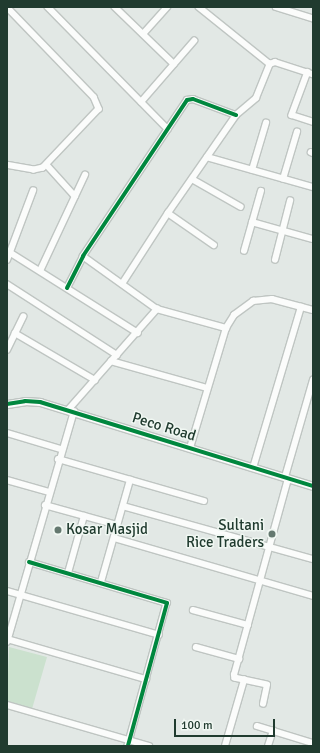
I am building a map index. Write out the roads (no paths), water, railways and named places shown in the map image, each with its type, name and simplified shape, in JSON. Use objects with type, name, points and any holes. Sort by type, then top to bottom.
[{"type":"street","points":[[7,7],[99,104],[97,113],[47,165],[34,170],[7,165]]},
{"type":"street","points":[[48,7],[168,129]]},
{"type":"street","points":[[116,7],[174,64]]},
{"type":"street","points":[[143,34],[167,7]]},
{"type":"street","points":[[199,7],[270,64]]},
{"type":"street","points":[[276,7],[313,18]]},
{"type":"street","points":[[141,102],[194,41]]},
{"type":"street","points":[[122,284],[168,213],[236,115],[256,98],[270,64],[275,62],[311,73],[292,112],[293,116],[313,122]]},
{"type":"street","points":[[67,288],[83,256],[189,98],[236,115]]},
{"type":"street","points":[[252,170],[266,123]]},
{"type":"street","points":[[283,179],[297,132]]},
{"type":"street","points":[[207,157],[313,188]]},
{"type":"street","points":[[47,165],[75,196]]},
{"type":"street","points":[[40,271],[85,175]]},
{"type":"street","points":[[192,179],[241,207]]},
{"type":"street","points":[[7,260],[11,253],[33,191]]},
{"type":"street","points":[[244,251],[261,191]]},
{"type":"street","points":[[274,260],[290,201]]},
{"type":"street","points":[[168,213],[214,244]]},
{"type":"street","points":[[252,222],[313,239]]},
{"type":"street","points":[[7,245],[14,245]]},
{"type":"street","points":[[11,253],[138,334]]},
{"type":"street","points":[[83,256],[157,309],[226,328]]},
{"type":"street","points":[[7,284],[117,355]]},
{"type":"street","points":[[190,448],[226,328],[234,315],[253,301],[272,299],[313,310]]},
{"type":"street","points":[[254,468],[300,307]]},
{"type":"street","points":[[146,679],[7,640],[71,411],[111,361],[138,334],[157,309]]},
{"type":"street","points":[[7,350],[23,317]]},
{"type":"street","points":[[15,332],[95,380]]},
{"type":"street","points":[[111,361],[207,388]]},
{"type":"street","points":[[263,704],[267,685],[234,677],[313,380]]},
{"type":"street","name":"Peco Road","points":[[7,404],[32,401],[71,411],[313,486]]},
{"type":"street","points":[[7,433],[61,449]]},
{"type":"street","points":[[58,459],[204,501]]},
{"type":"street","points":[[7,480],[49,492]]},
{"type":"street","points":[[101,582],[130,480]]},
{"type":"street","points":[[45,505],[117,525]]},
{"type":"street","points":[[123,506],[313,559]]},
{"type":"street","points":[[68,572],[84,516]]},
{"type":"street","points":[[114,538],[313,596]]},
{"type":"street","points":[[29,562],[68,572],[167,603],[129,743]]},
{"type":"street","points":[[7,591],[159,635]]},
{"type":"street","points":[[193,610],[248,625]]},
{"type":"street","points":[[196,646],[239,659]]},
{"type":"street","points":[[225,746],[244,680]]},
{"type":"street","points":[[7,705],[129,743],[149,746]]},
{"type":"street","points":[[257,726],[313,743]]},
{"type":"street","points":[[268,746],[273,730]]},
{"type":"place","name":"Kosar Masjid","points":[[58,530]]},
{"type":"place","name":"Sultani Rice Traders","points":[[272,534]]}]
